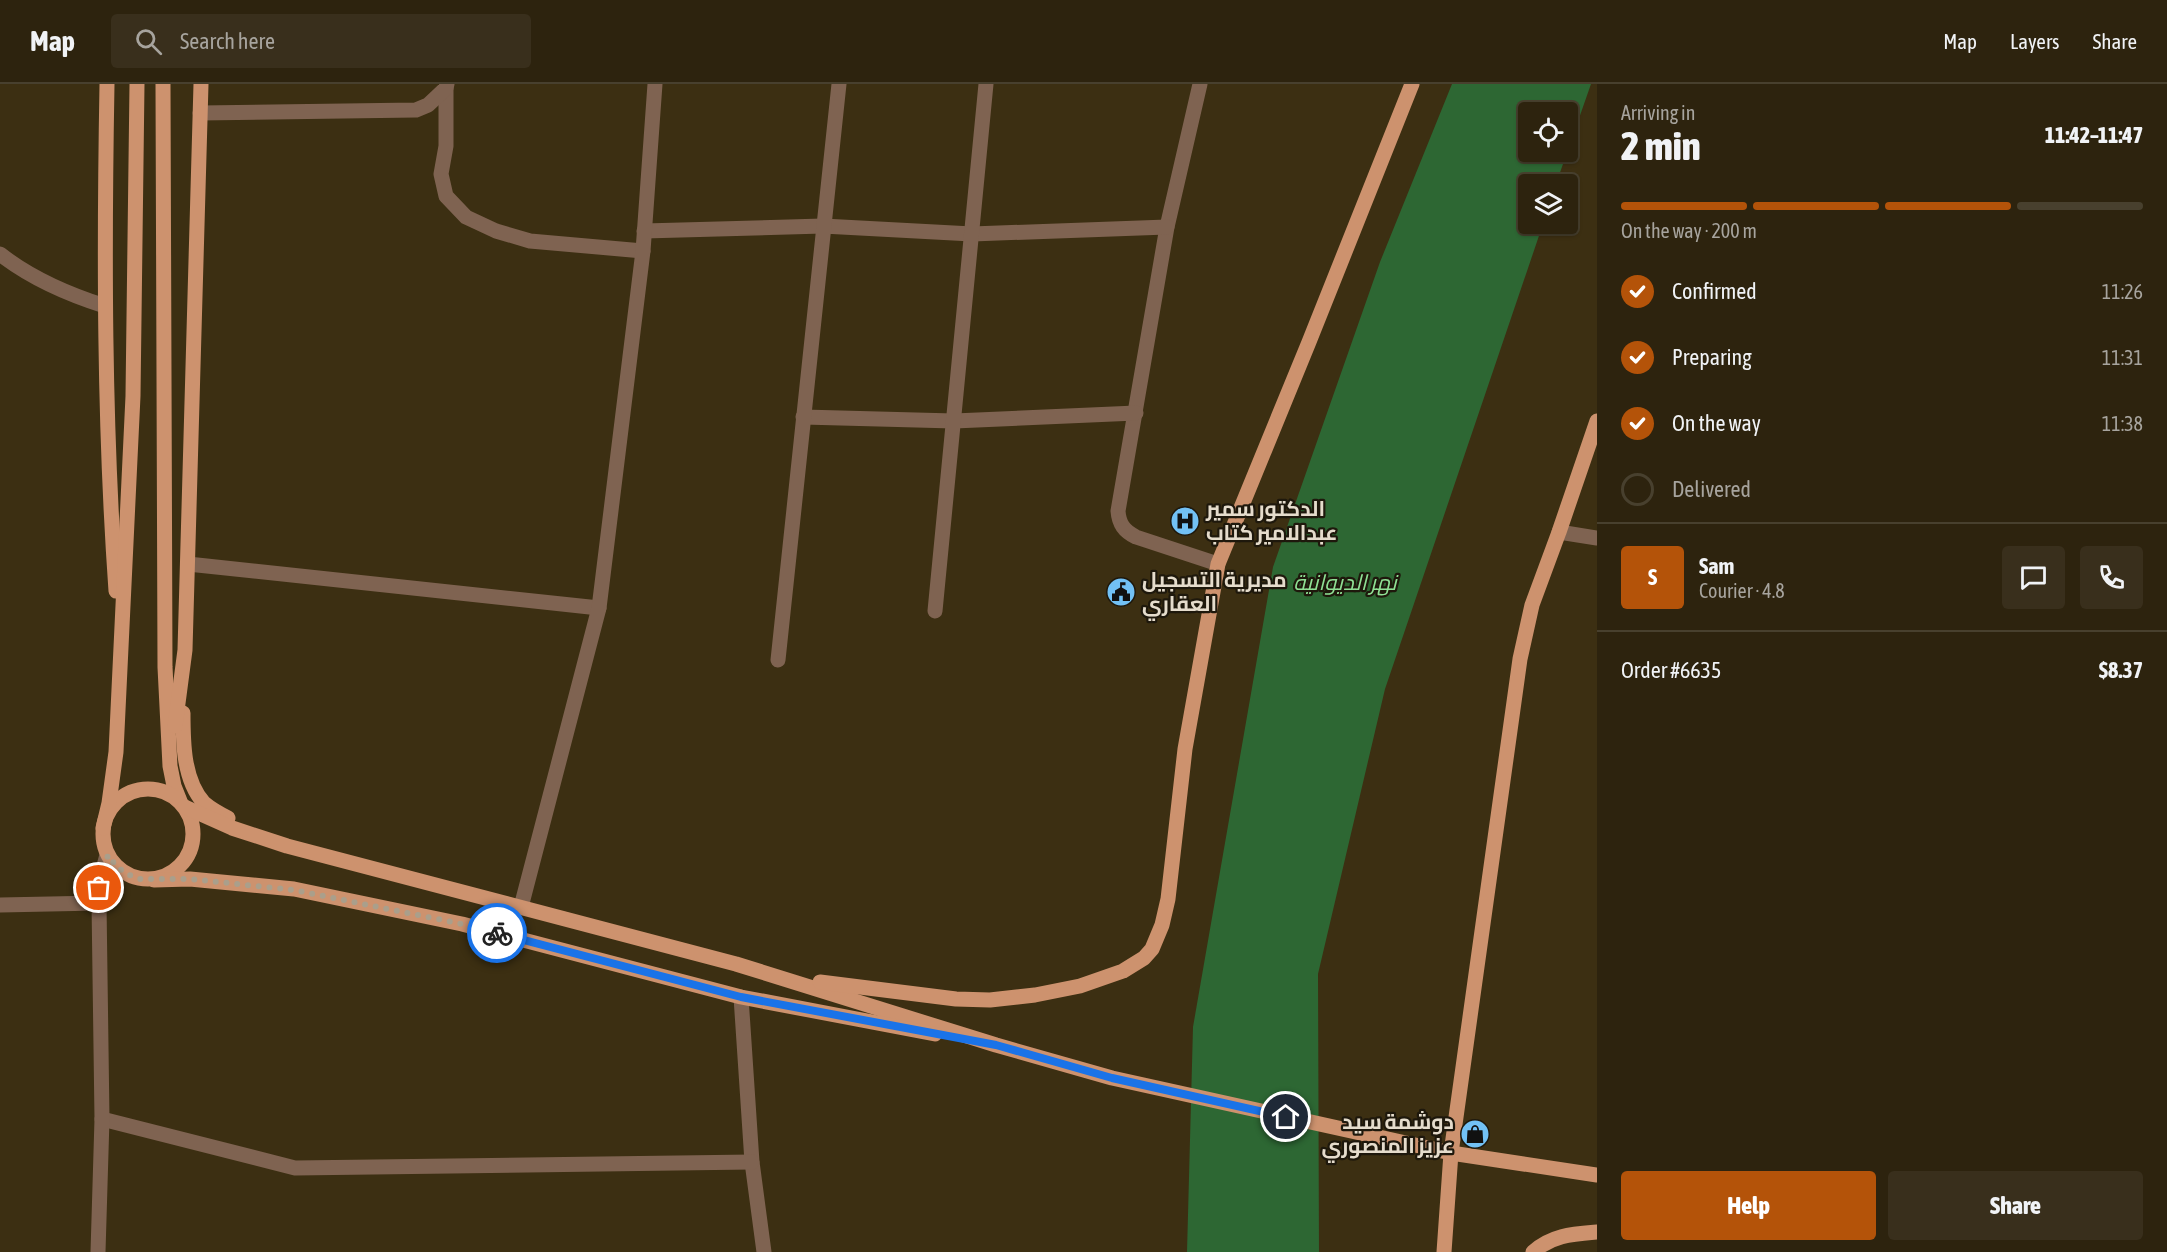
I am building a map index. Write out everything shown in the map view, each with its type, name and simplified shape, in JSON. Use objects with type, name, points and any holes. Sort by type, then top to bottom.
[{"type":"main road","points":[[107,84],[105,306],[107,442],[120,668]]},
{"type":"main road","points":[[137,84],[133,396],[116,753],[109,804],[103,828],[108,855],[116,866],[140,879],[201,880],[294,890],[462,924],[741,997],[996,1045]]},
{"type":"main road","points":[[154,880],[167,876],[180,868],[189,856],[194,842],[194,827],[174,786],[169,756],[165,667],[163,84]]},
{"type":"main road","points":[[201,84],[183,741],[195,788],[204,802],[259,837]]},
{"type":"main road","points":[[780,977],[956,999],[990,1000],[1035,995],[1080,986],[1123,971],[1144,958],[1152,949],[1162,925],[1168,899],[1185,749],[1218,564],[1412,84]]},
{"type":"main road","points":[[1444,1252],[1451,1153],[1520,659],[1532,604],[1597,421]]},
{"type":"main road","points":[[169,756],[185,651]]},
{"type":"main road","points":[[103,828],[107,814],[126,794],[140,789],[154,789],[168,793],[182,804],[232,828],[287,846],[780,977],[996,1045],[1112,1078],[1451,1153],[1597,1176]]},
{"type":"main road","points":[[1533,1252],[1544,1242],[1573,1234],[1597,1232]]},
{"type":"street","points":[[521,907],[599,608],[643,251],[655,84]]},
{"type":"street","points":[[778,660],[838,84]]},
{"type":"street","points":[[935,611],[987,84]]},
{"type":"street","points":[[1200,84],[1167,227],[1118,511],[1119,521],[1127,532],[1136,537],[1218,564]]},
{"type":"street","points":[[200,113],[416,110],[428,105],[447,86]]},
{"type":"street","points":[[447,86],[446,146],[441,174],[446,196],[466,217],[496,231],[530,241],[643,251]]},
{"type":"street","points":[[644,231],[823,226],[972,234],[1167,227]]},
{"type":"street","points":[[0,254],[56,288],[105,306]]},
{"type":"street","points":[[803,417],[954,421],[1136,413]]},
{"type":"street","points":[[1559,532],[1597,538]]},
{"type":"street","points":[[188,564],[599,608]]},
{"type":"street","points":[[98,1252],[102,1119],[99,903],[101,876],[108,855]]},
{"type":"street","points":[[0,905],[99,903]]},
{"type":"street","points":[[741,997],[752,1162],[764,1252]]},
{"type":"street","points":[[102,1119],[295,1168],[752,1162]]},
{"type":"water","name":"نهر الديوانية","points":[[1452,84],[1591,84],[1578,121],[1578,102],[1518,102],[1518,162],[1564,162],[1559,174],[1518,174],[1518,234],[1540,234],[1385,689],[1318,974],[1319,1252],[1187,1252],[1193,1027],[1273,567],[1380,262]]},
{"type":"way so far","points":[[99,888],[108,855],[116,866],[140,879],[233,882],[294,890],[497,933]]},
{"type":"place","name":"الدكتور سمير عبدالامير كتاب","points":[[1185,521]]},
{"type":"place","name":"مديرية التسجيل العقاري","points":[[1121,592]]},
{"type":"place","name":"دوشمة سيد عزيز المنصوري","points":[[1475,1134]]},
{"type":"route","points":[[497,933],[741,997],[996,1045],[1112,1078],[1286,1117]]}]
